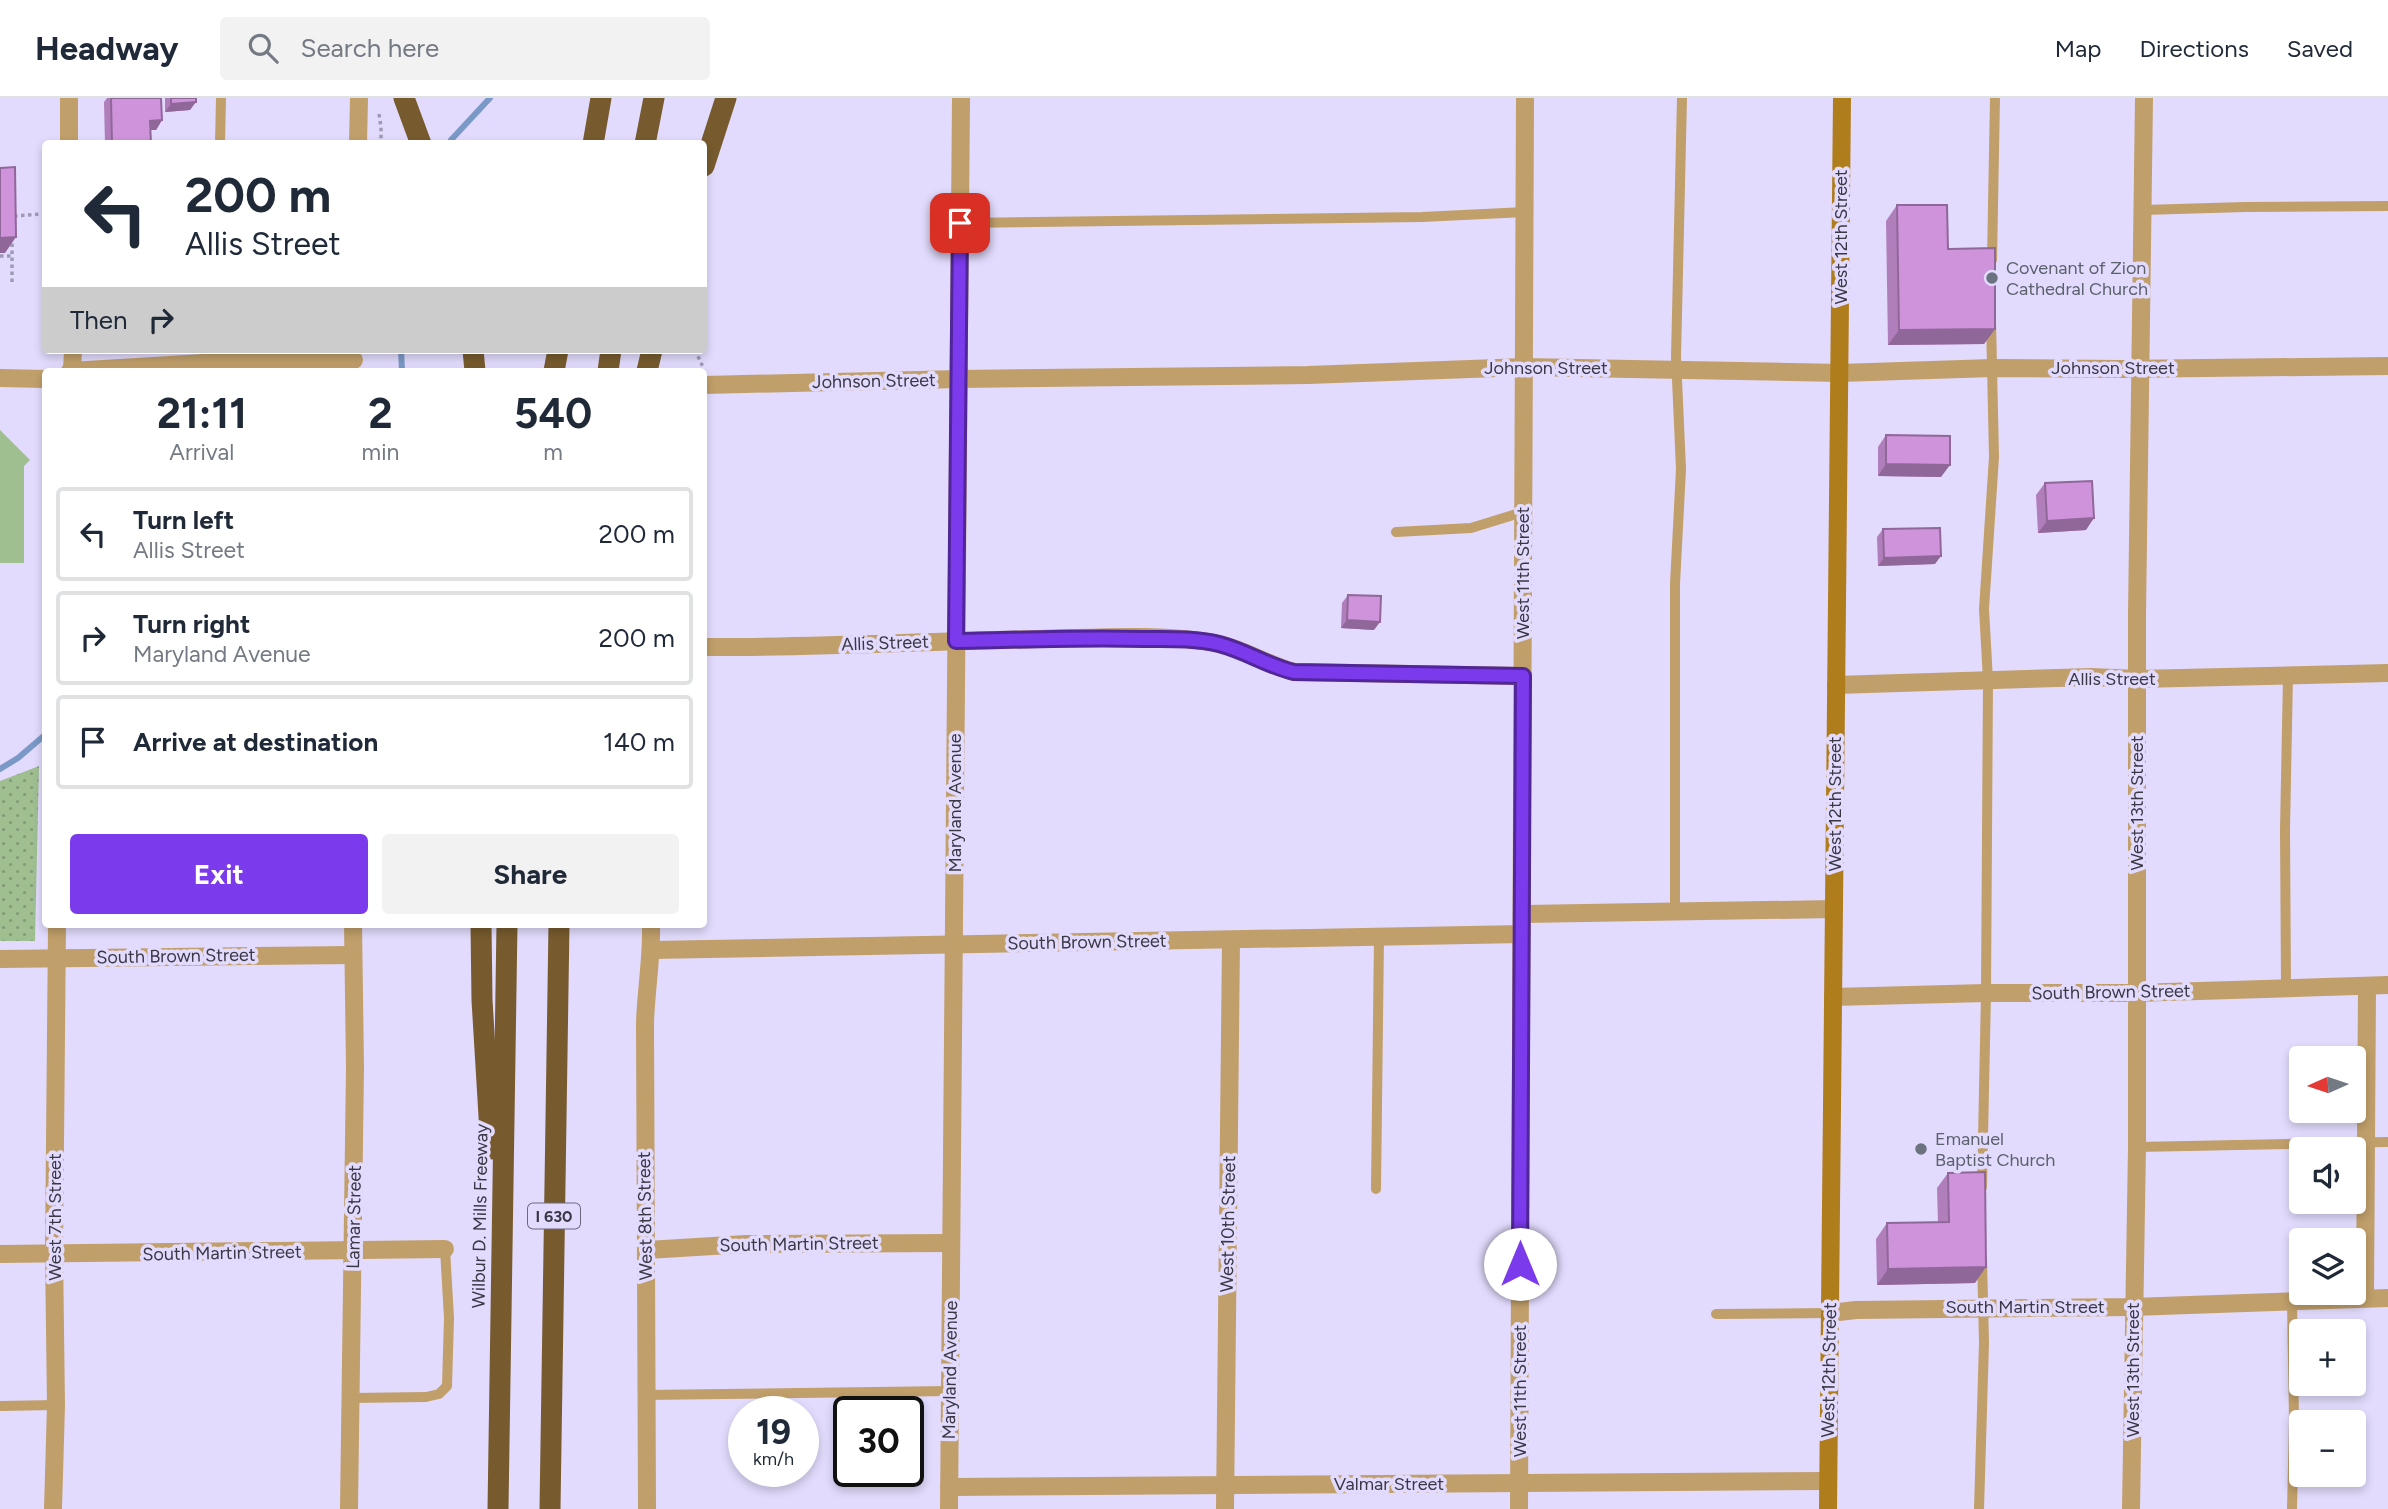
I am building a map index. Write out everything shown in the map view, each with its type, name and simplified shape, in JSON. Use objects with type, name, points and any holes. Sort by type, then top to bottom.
[{"type":"highway","points":[[404,98],[420,140]]},
{"type":"highway","points":[[594,140],[601,98]]},
{"type":"highway","points":[[646,140],[654,98]]},
{"type":"highway","points":[[707,157],[726,98]]},
{"type":"highway","points":[[481,928],[482,1000],[501,1323]]},
{"type":"highway","name":"Wilbur D. Mills Freeway","points":[[498,1509],[507,928]]},
{"type":"highway","name":"I 630","points":[[550,1509],[559,928]]},
{"type":"main road","name":"West 12th Street","points":[[1828,1509],[1842,98]]},
{"type":"street","points":[[69,98],[69,140]]},
{"type":"street","points":[[358,140],[359,98]]},
{"type":"street","name":"Maryland Avenue","points":[[949,1509],[961,98]]},
{"type":"street","name":"West 11th Street","points":[[1520,1509],[1525,98]]},
{"type":"street","name":"West 13th Street","points":[[2132,1509],[2137,1147],[2137,614],[2144,98]]},
{"type":"street","points":[[101,368],[219,356],[354,360]]},
{"type":"street","name":"Johnson Street","points":[[707,385],[1308,375],[1524,367],[1840,373],[1992,368],[2388,366]]},
{"type":"street","points":[[0,378],[42,379]]},
{"type":"street","name":"Allis Street","points":[[707,647],[1113,638],[1194,640],[1219,644],[1273,667],[1294,672],[1523,676]]},
{"type":"street","name":"Allis Street","points":[[1836,685],[2091,677],[2138,679],[2388,673]]},
{"type":"street","points":[[1522,914],[1835,909]]},
{"type":"street","name":"West 7th Street","points":[[53,1509],[56,1405],[54,1253],[58,928]]},
{"type":"street","name":"Lamar Street","points":[[349,1509],[353,1251],[353,928]]},
{"type":"street","name":"West 8th Street","points":[[647,1509],[647,1250],[644,1147],[646,986],[652,950],[651,928]]},
{"type":"street","name":"South Brown Street","points":[[652,950],[1522,934]]},
{"type":"street","name":"West 10th Street","points":[[1225,1509],[1231,940]]},
{"type":"street","name":"South Brown Street","points":[[0,959],[353,955]]},
{"type":"street","name":"South Brown Street","points":[[1833,997],[2135,993],[2388,985]]},
{"type":"street","points":[[2366,1142],[2367,986]]},
{"type":"street","name":"South Martin Street","points":[[647,1250],[746,1244],[951,1242]]},
{"type":"street","name":"South Martin Street","points":[[0,1254],[445,1249]]},
{"type":"street","name":"South Martin Street","points":[[2366,1298],[2388,1298]]},
{"type":"street","name":"South Martin Street","points":[[1830,1313],[1983,1307],[2289,1303]]},
{"type":"street","name":"Valmar Street","points":[[949,1487],[1828,1481]]},
{"type":"lane","points":[[220,140],[221,98]]},
{"type":"lane","points":[[1675,912],[1675,584],[1681,469],[1677,369],[1682,98]]},
{"type":"lane","points":[[1991,277],[1995,98]]},
{"type":"lane","points":[[2143,210],[2245,206],[2388,206]]},
{"type":"lane","points":[[960,223],[1408,218],[1525,212]]},
{"type":"lane","points":[[1982,1197],[1988,680],[1984,609],[1994,457],[1991,303]]},
{"type":"lane","points":[[1396,532],[1471,528],[1523,512]]},
{"type":"lane","points":[[2286,987],[2288,676]]},
{"type":"lane","points":[[1376,1189],[1379,937]]},
{"type":"lane","points":[[2366,1142],[2388,1142]]},
{"type":"lane","points":[[2137,1147],[2289,1144]]},
{"type":"lane","points":[[351,1398],[426,1397],[439,1394],[447,1386],[449,1318],[445,1249]]},
{"type":"lane","points":[[1979,1509],[1982,1249]]},
{"type":"lane","points":[[2292,1305],[2292,1509]]},
{"type":"lane","points":[[1716,1314],[1830,1313]]},
{"type":"lane","points":[[645,1395],[950,1391]]},
{"type":"lane","points":[[0,1406],[56,1405]]},
{"type":"path","points":[[377,108],[381,140]]},
{"type":"path","points":[[13,205],[13,216],[40,214]]},
{"type":"path","points":[[12,282],[13,229]]},
{"type":"path","points":[[0,256],[12,256]]},
{"type":"green space","points":[[0,430],[30,460],[24,466],[24,563],[0,563]]},
{"type":"green space","points":[[39,766],[35,941],[0,941],[0,781]]},
{"type":"building","points":[[111,98],[161,98],[162,120],[150,121],[151,140],[112,140]]},
{"type":"building","points":[[171,98],[196,98],[196,102],[171,104]]},
{"type":"building","points":[[15,167],[16,237],[0,238],[0,168]]},
{"type":"building","points":[[1897,205],[1947,205],[1948,249],[1995,248],[1995,329],[1899,330]]},
{"type":"building","points":[[1886,435],[1950,436],[1950,465],[1886,464]]},
{"type":"building","points":[[2092,481],[2094,518],[2047,521],[2045,483]]},
{"type":"building","points":[[1940,528],[1941,556],[1884,558],[1883,529]]},
{"type":"building","points":[[1348,595],[1381,596],[1380,622],[1347,620]]},
{"type":"building","points":[[1985,1172],[1986,1267],[1888,1269],[1887,1223],[1949,1222],[1948,1173]]},
{"type":"waterway","points":[[451,140],[490,98]]},
{"type":"waterway","points":[[401,354],[402,368]]},
{"type":"waterway","points":[[0,769],[42,737]]},
{"type":"place","name":"Covenant of Zion Cathedral Church","points":[[1992,278]]},
{"type":"place","name":"Emanuel Baptist Church","points":[[1921,1149]]},
{"type":"route","points":[[960,223],[956,641],[1113,638],[1194,640],[1219,644],[1273,667],[1294,672],[1523,676],[1520,1264]]}]
